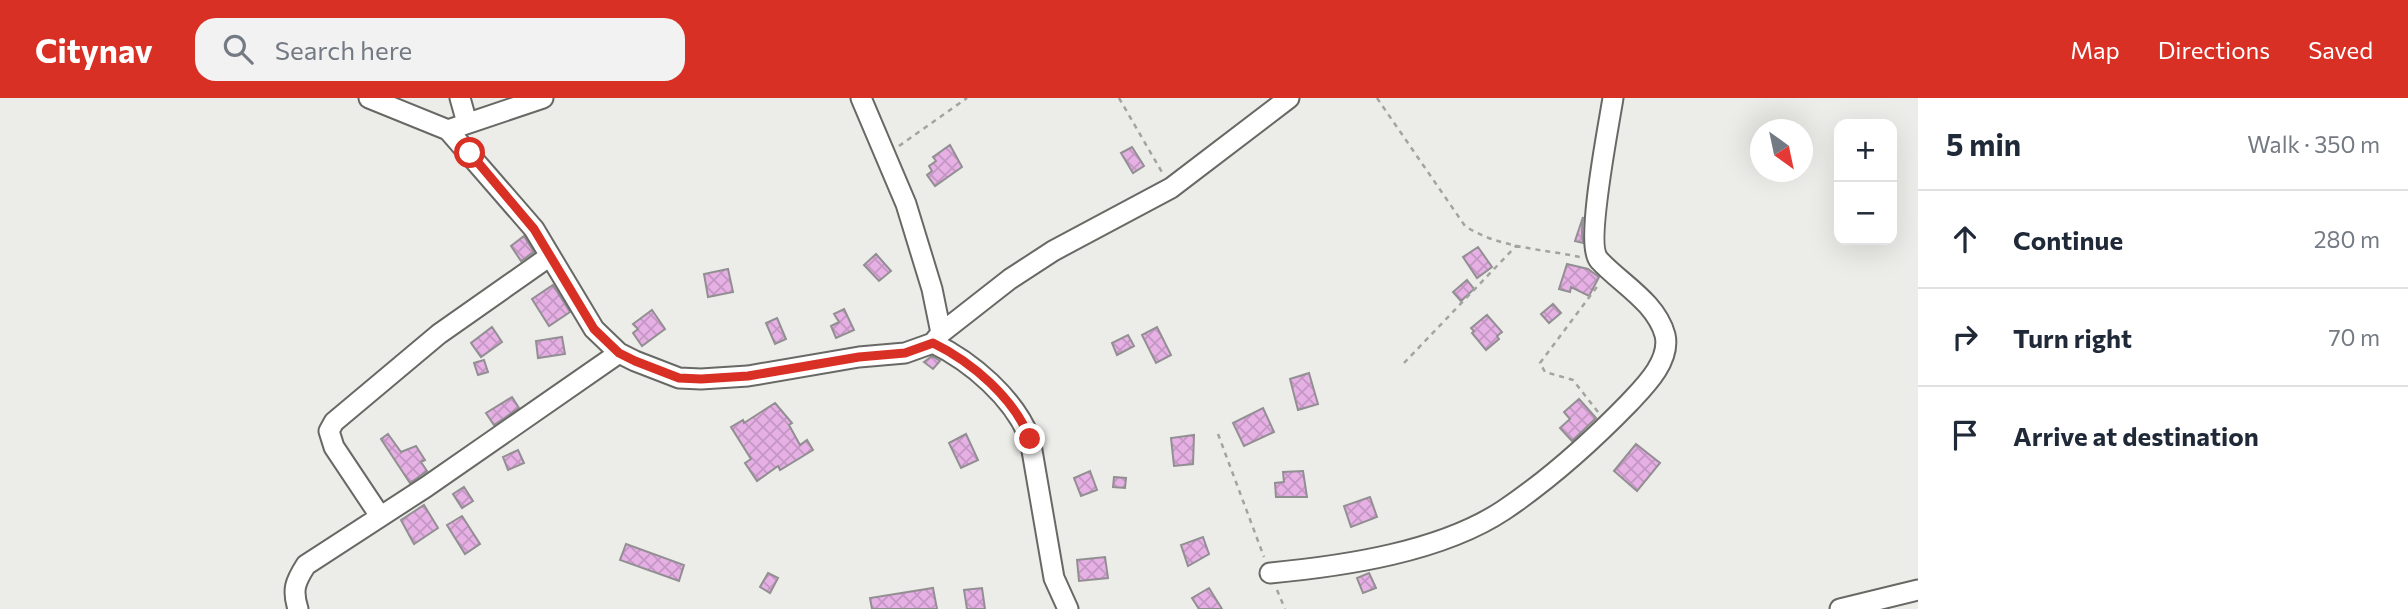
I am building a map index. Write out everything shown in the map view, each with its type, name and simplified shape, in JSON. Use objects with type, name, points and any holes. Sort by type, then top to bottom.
[{"type":"street","points":[[369,98],[447,130],[521,213],[594,329],[619,353],[679,378],[701,379],[748,376],[859,357],[905,353],[937,338],[1042,258],[1171,188],[1289,98]]},
{"type":"street","points":[[460,98],[467,123]]},
{"type":"street","points":[[447,130],[543,98]]},
{"type":"street","points":[[861,98],[912,222],[937,338],[997,391],[1024,424],[1030,439],[1054,578],[1068,609]]},
{"type":"street","points":[[1270,573],[1327,568],[1450,536],[1503,510],[1606,427],[1650,381],[1664,348],[1665,336],[1631,287],[1604,264],[1594,238],[1598,195],[1614,98]]},
{"type":"street","points":[[380,516],[334,447],[329,431],[334,422],[439,334],[550,256]]},
{"type":"street","points":[[298,609],[293,593],[296,580],[306,565],[619,353]]},
{"type":"street","points":[[1840,609],[1918,590]]},
{"type":"path","points":[[884,156],[967,98]]},
{"type":"path","points":[[1119,98],[1171,188]]},
{"type":"path","points":[[1377,98],[1465,226],[1486,237],[1517,246],[1604,264],[1540,363],[1545,372],[1573,380],[1590,398],[1606,427]]},
{"type":"path","points":[[1404,363],[1517,246]]},
{"type":"path","points":[[1218,434],[1285,609]]},
{"type":"building","points":[[950,145],[962,167],[935,186],[927,175],[932,171],[929,166],[936,161],[933,157]]},
{"type":"building","points":[[1132,147],[1144,166],[1133,173],[1121,153]]},
{"type":"building","points":[[1583,217],[1582,232],[1583,243],[1575,241]]},
{"type":"building","points":[[524,236],[534,252],[521,261],[511,246]]},
{"type":"building","points":[[1478,247],[1492,267],[1477,278],[1463,257]]},
{"type":"building","points":[[876,254],[891,271],[879,281],[864,265]]},
{"type":"building","points":[[1567,264],[1588,269],[1599,277],[1589,296],[1571,287],[1570,292],[1559,289]]},
{"type":"building","points":[[728,269],[733,292],[708,297],[704,274]]},
{"type":"building","points":[[1467,280],[1474,289],[1461,301],[1453,292]]},
{"type":"building","points":[[553,285],[570,312],[549,326],[532,299]]},
{"type":"building","points":[[1553,304],[1561,313],[1549,323],[1541,314]]},
{"type":"building","points":[[844,309],[854,330],[836,338],[831,326],[839,322],[834,314]]},
{"type":"building","points":[[652,310],[665,329],[642,346],[633,333],[638,329],[633,324]]},
{"type":"building","points":[[1487,315],[1502,332],[1497,336],[1499,339],[1486,350],[1471,328]]},
{"type":"building","points":[[777,318],[786,339],[775,344],[766,323]]},
{"type":"building","points":[[492,327],[502,342],[481,357],[471,343]]},
{"type":"building","points":[[1157,327],[1171,355],[1156,363],[1142,335]]},
{"type":"building","points":[[1128,335],[1134,346],[1117,355],[1112,343]]},
{"type":"building","points":[[562,337],[565,354],[538,358],[536,341]]},
{"type":"building","points":[[932,356],[940,361],[933,369],[924,362]]},
{"type":"building","points":[[484,360],[488,372],[478,375],[474,363]]},
{"type":"building","points":[[1309,373],[1318,404],[1298,410],[1290,379]]},
{"type":"building","points":[[512,397],[519,408],[494,425],[486,413]]},
{"type":"building","points":[[1579,399],[1596,418],[1572,441],[1560,428],[1570,419],[1564,412]]},
{"type":"building","points":[[775,403],[792,423],[789,425],[800,445],[807,440],[813,450],[780,470],[778,466],[757,481],[745,463],[751,459],[731,427],[743,420],[744,423]]},
{"type":"building","points":[[1263,408],[1274,432],[1244,446],[1233,423]]},
{"type":"building","points":[[388,434],[401,452],[416,446],[425,460],[421,462],[427,471],[410,483],[381,439]]},
{"type":"building","points":[[966,434],[978,460],[961,468],[949,443]]},
{"type":"building","points":[[1194,435],[1193,464],[1174,466],[1171,438]]},
{"type":"building","points":[[1636,444],[1660,463],[1637,491],[1614,471]]},
{"type":"building","points":[[518,450],[524,463],[508,470],[503,457]]},
{"type":"building","points":[[1090,471],[1097,490],[1081,496],[1074,478]]},
{"type":"building","points":[[1303,471],[1307,497],[1276,497],[1275,483],[1284,482],[1283,472]]},
{"type":"building","points":[[1114,477],[1126,478],[1125,488],[1113,487]]},
{"type":"building","points":[[464,487],[473,501],[462,508],[453,494]]},
{"type":"building","points":[[1370,497],[1377,517],[1351,527],[1344,506]]},
{"type":"building","points":[[424,505],[438,528],[414,544],[401,520]]},
{"type":"building","points":[[462,516],[480,544],[465,554],[447,525]]},
{"type":"building","points":[[1203,537],[1209,554],[1188,566],[1181,545]]},
{"type":"building","points":[[626,544],[684,565],[679,581],[620,560]]},
{"type":"building","points":[[1105,557],[1108,578],[1079,581],[1077,560]]},
{"type":"building","points":[[768,573],[778,578],[770,593],[760,587]]},
{"type":"building","points":[[1369,573],[1376,588],[1363,593],[1357,578]]},
{"type":"building","points":[[933,588],[937,609],[872,609],[870,598]]},
{"type":"building","points":[[982,588],[985,609],[967,609],[964,590]]},
{"type":"building","points":[[1209,588],[1222,609],[1199,609],[1192,598]]},
{"type":"route","points":[[470,153],[534,229],[594,329],[619,353],[679,378],[701,379],[748,376],[859,357],[905,353],[933,343],[962,360],[1007,400],[1017,412],[1030,439]]}]
